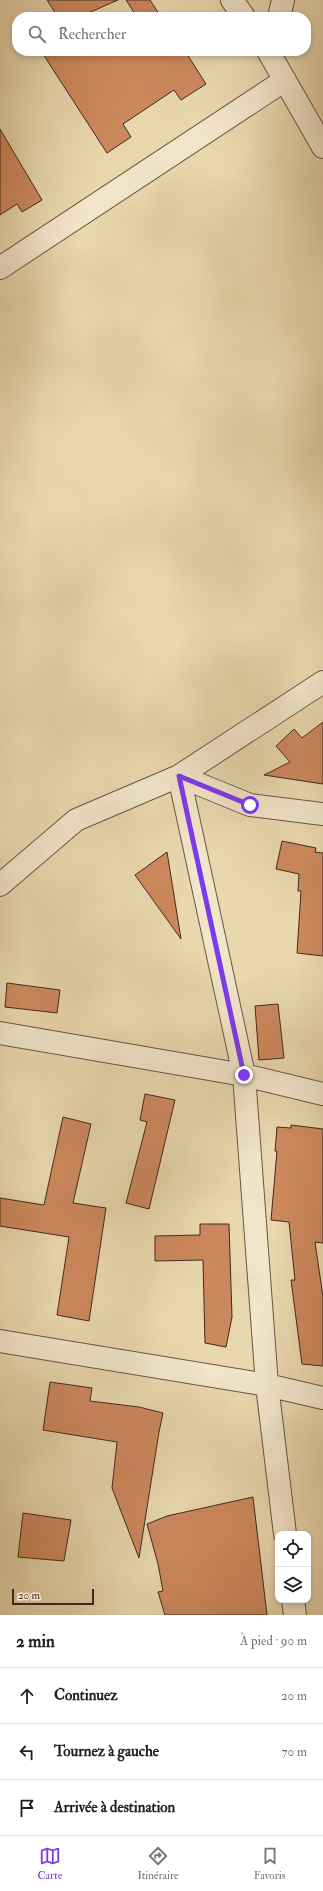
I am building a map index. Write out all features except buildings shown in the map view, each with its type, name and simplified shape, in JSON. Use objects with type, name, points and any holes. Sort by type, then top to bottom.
[{"type":"street","points":[[232,0],[240,12]]},
{"type":"street","points":[[280,12],[283,0]]},
{"type":"street","points":[[272,56],[323,147]]},
{"type":"street","points":[[0,268],[286,80]]},
{"type":"street","points":[[0,885],[76,820],[179,776],[323,682]]},
{"type":"street","points":[[179,776],[250,805],[323,814]]},
{"type":"street","points":[[179,776],[244,1075],[267,1385],[285,1531]]},
{"type":"street","points":[[0,1033],[244,1075],[323,1094]]},
{"type":"street","points":[[0,1341],[267,1385],[323,1398]]},
{"type":"street","points":[[293,1603],[295,1615]]},
{"type":"route","points":[[244,1075],[179,776],[250,805]]}]
